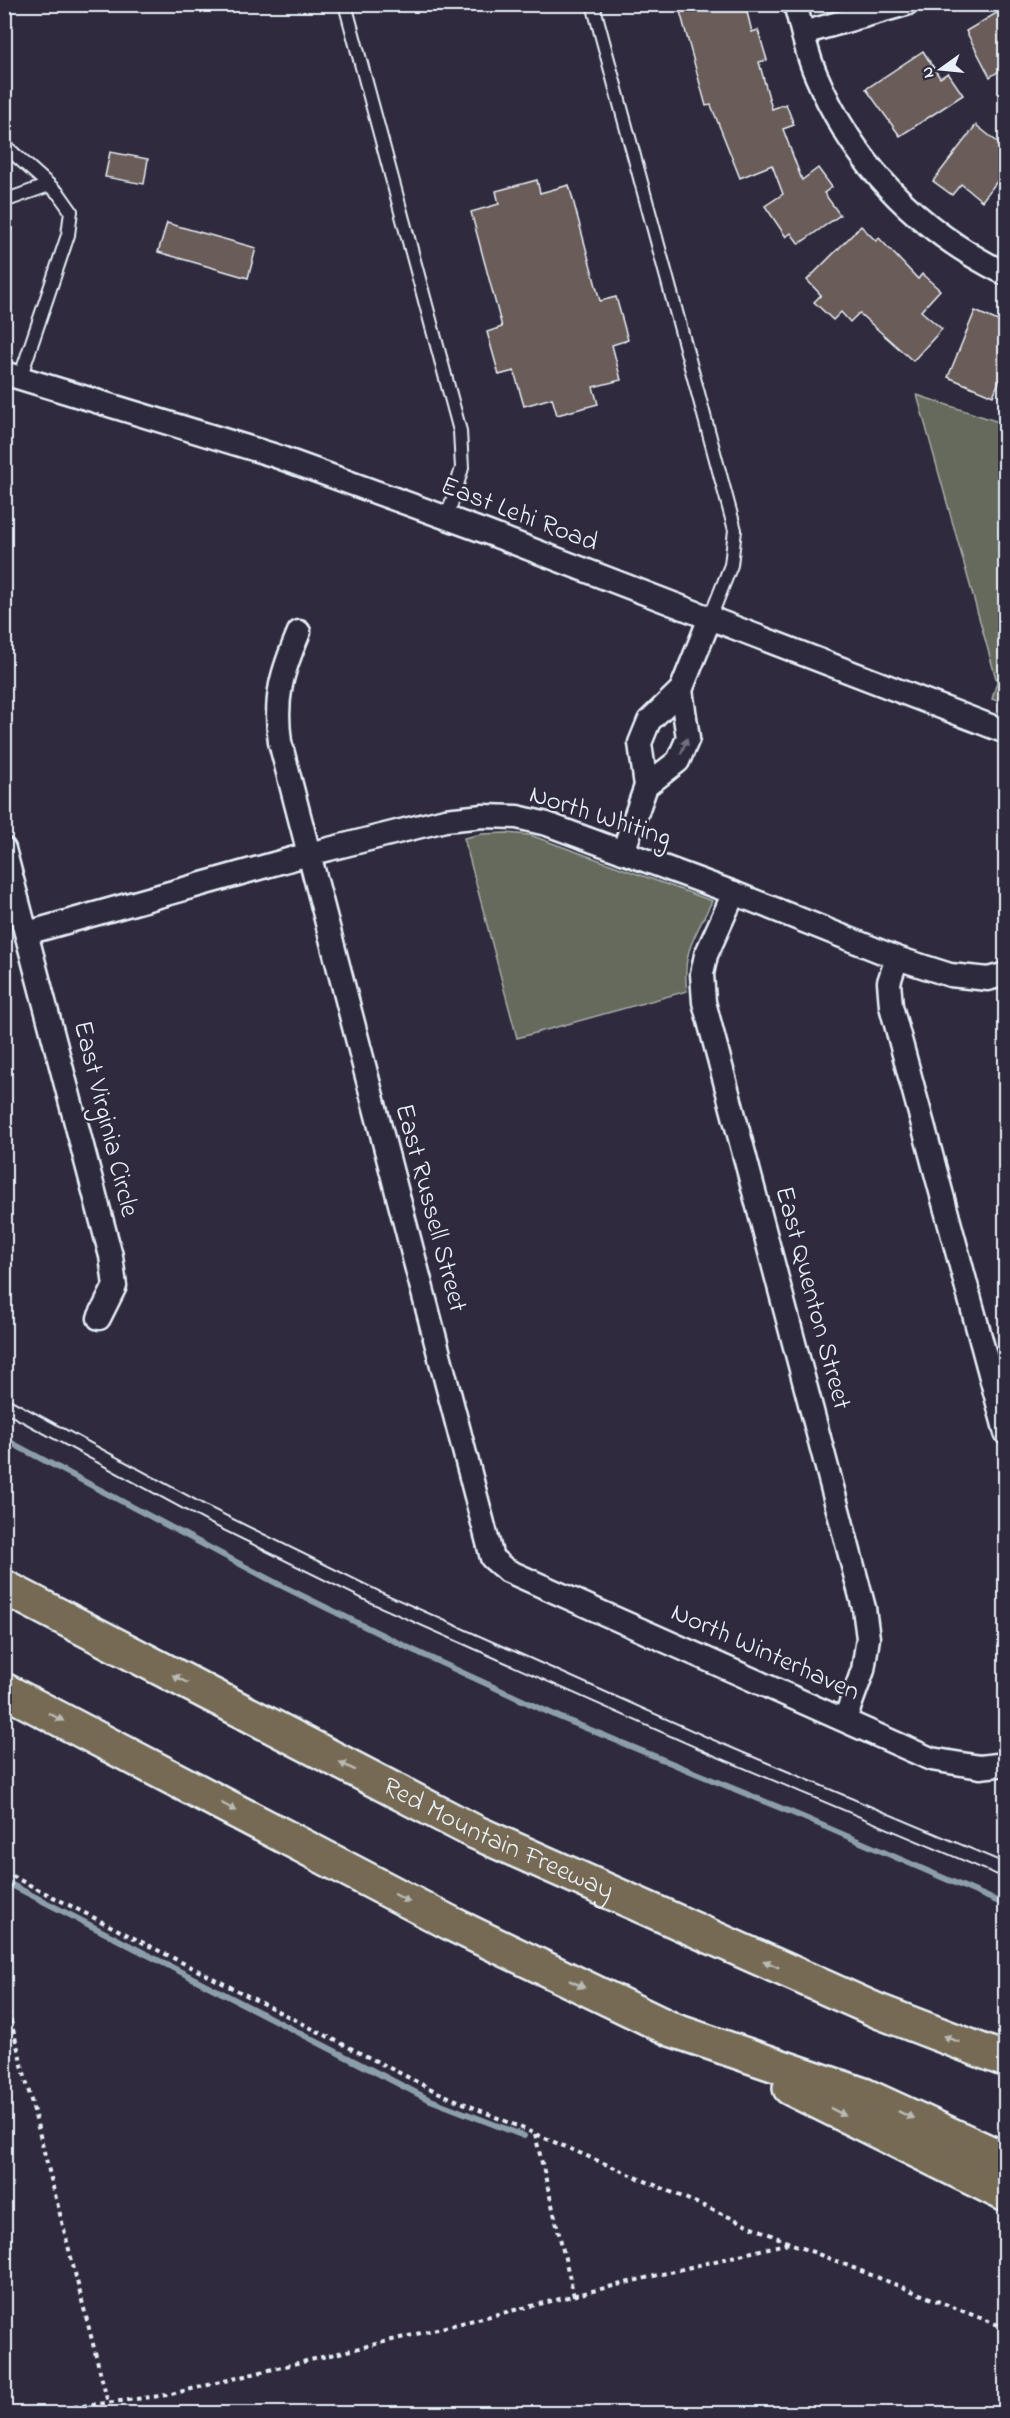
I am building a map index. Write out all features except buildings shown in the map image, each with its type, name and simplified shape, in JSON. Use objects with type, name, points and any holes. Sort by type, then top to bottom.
[{"type":"highway","name":"Red Mountain Freeway","points":[[4,1587],[475,1832],[868,2007],[1005,2060]]},
{"type":"highway","points":[[4,1690],[454,1924],[674,2030],[1005,2195]]},
{"type":"highway","points":[[674,2030],[864,2095],[1005,2160]]},
{"type":"street","points":[[795,4],[815,73],[831,107],[854,145],[878,177],[904,205],[940,236],[971,257],[1005,274]]},
{"type":"street","points":[[803,33],[906,4]]},
{"type":"street","name":"East Lehi Road","points":[[12,376],[273,455],[447,518],[1005,732]]},
{"type":"street","points":[[623,852],[646,786],[640,743],[649,721],[681,690],[710,618]]},
{"type":"street","name":"East Russell Street","points":[[299,632],[282,674],[276,716],[280,742],[485,1534],[492,1558],[506,1570]]},
{"type":"street","points":[[646,786],[678,761],[688,738],[681,690]]},
{"type":"street","name":"North Whiting","points":[[27,933],[309,854],[446,820],[483,816],[517,817],[547,824],[734,893],[897,958],[950,975],[988,979],[1005,975]]},
{"type":"street","name":"East Virginia Circle","points":[[4,849],[111,1256],[115,1286],[99,1318]]},
{"type":"street","name":"East Quenton Street","points":[[734,893],[706,955],[702,974],[704,1002],[864,1608],[868,1638],[863,1670],[845,1719]]},
{"type":"street","points":[[897,958],[889,982],[891,1006],[1005,1433]]},
{"type":"street","name":"North Winterhaven","points":[[506,1570],[932,1758],[980,1767],[1005,1764]]},
{"type":"lane","points":[[345,4],[460,431],[462,468],[447,518]]},
{"type":"lane","points":[[593,4],[735,530],[731,565],[710,618]]},
{"type":"lane","points":[[4,145],[59,194],[70,211],[68,235],[12,376]]},
{"type":"lane","points":[[4,201],[49,185]]},
{"type":"lane","points":[[4,1404],[209,1515],[377,1598],[719,1750],[1005,1871]]},
{"type":"path","points":[[4,1872],[435,2091],[790,2243],[1005,2328]]},
{"type":"path","points":[[4,1994],[108,2404]]},
{"type":"path","points":[[535,2134],[574,2296]]},
{"type":"path","points":[[20,2414],[167,2396],[790,2243]]},
{"type":"green space","points":[[917,395],[1005,424],[1005,704],[992,699],[997,682]]},
{"type":"green space","points":[[482,834],[530,835],[712,901],[695,934],[688,954],[687,991],[517,1038],[464,838]]},
{"type":"waterway","points":[[4,1439],[278,1584],[413,1650],[559,1717],[805,1818],[1006,1905]]},
{"type":"waterway","points":[[4,1881],[428,2099],[524,2136]]}]
